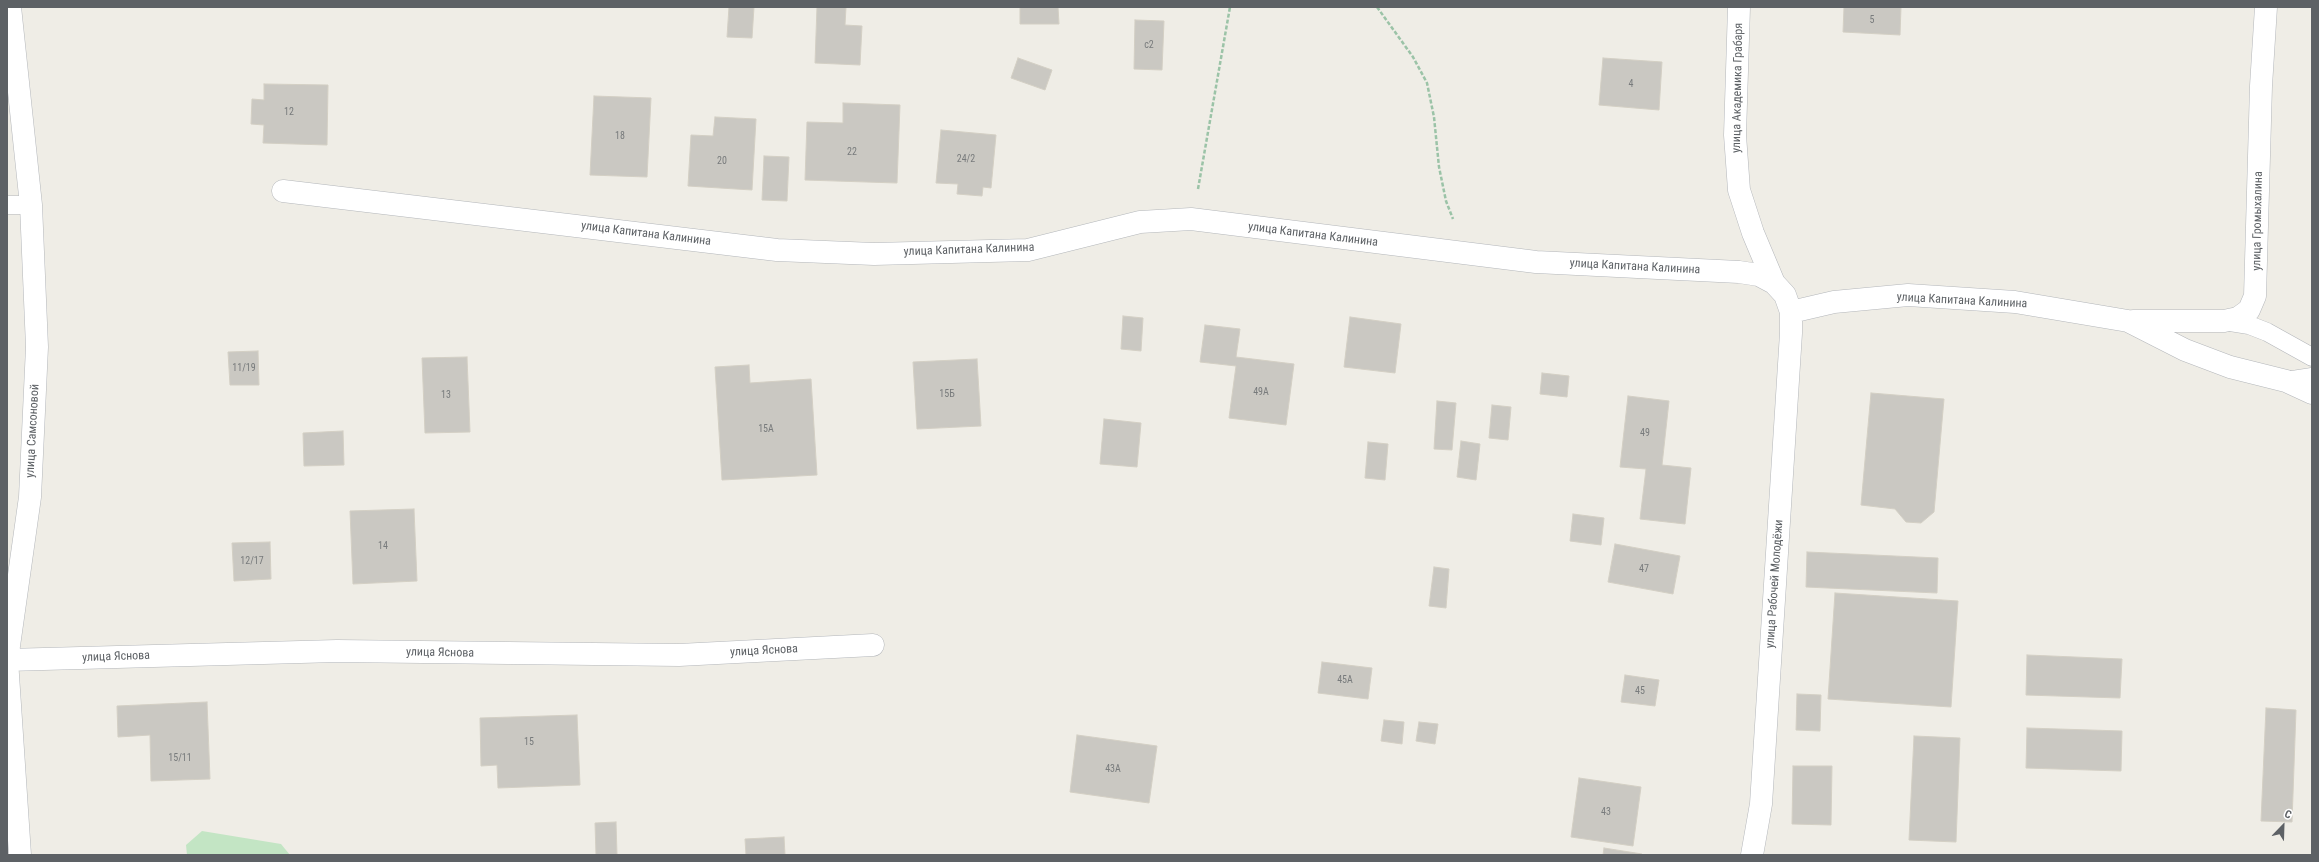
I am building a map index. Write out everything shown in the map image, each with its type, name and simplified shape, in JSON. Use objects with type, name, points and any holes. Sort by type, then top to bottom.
[{"type":"street","name":"улица Самсоновой","points":[[10,7],[30,205],[36,347],[30,497],[7,660],[20,855]]},
{"type":"street","name":"улица Академика Грабаря","points":[[1739,7],[1735,136],[1739,190],[1753,233],[1774,283]]},
{"type":"street","name":"улица Громыхалина","points":[[2128,321],[2224,321],[2238,318],[2248,310],[2255,296],[2261,86],[2266,7]]},
{"type":"street","name":"улица Капитана Калинина","points":[[283,191],[777,250],[874,254],[1028,250],[1140,222],[1191,219],[1536,262],[1739,272],[1759,275],[1774,283],[1785,295],[1790,312],[1834,302],[1908,295],[2015,302],[2128,321],[2185,350],[2230,367],[2286,381],[2312,393]]},
{"type":"street","name":"улица Рабочей Молодёжи","points":[[1752,855],[1761,804],[1791,333],[1790,312]]},
{"type":"street","name":"улица Яснова","points":[[7,660],[337,651],[680,655],[873,645]]},
{"type":"lane","points":[[7,205],[30,205]]},
{"type":"lane","points":[[2224,321],[2249,325],[2267,332],[2312,357]]},
{"type":"lane","points":[[2286,381],[2312,377]]},
{"type":"path","points":[[1197,197],[1230,7]]},
{"type":"path","points":[[1377,7],[1413,57],[1427,83],[1434,117],[1439,167],[1446,201],[1459,232],[1484,255]]},
{"type":"green space","points":[[202,831],[281,844],[290,855],[187,855],[186,845]]},
{"type":"building","points":[[729,7],[754,7],[752,38],[727,37]]},
{"type":"building","points":[[817,7],[846,7],[845,25],[862,26],[860,65],[815,63]]},
{"type":"building","points":[[1020,7],[1058,7],[1059,24],[1020,24]]},
{"type":"building","points":[[1844,7],[1901,7],[1900,35],[1843,32]]},
{"type":"building","points":[[1135,20],[1164,21],[1162,70],[1134,69]]},
{"type":"building","points":[[1018,58],[1052,70],[1045,90],[1011,78]]},
{"type":"building","points":[[1603,58],[1662,62],[1659,110],[1599,105]]},
{"type":"building","points":[[264,84],[328,85],[327,145],[263,143],[264,125],[251,124],[252,99],[264,100]]},
{"type":"building","points":[[594,96],[651,98],[647,177],[590,175]]},
{"type":"building","points":[[843,103],[900,105],[897,183],[805,180],[807,122],[843,123]]},
{"type":"building","points":[[715,117],[756,119],[752,190],[688,186],[691,135],[713,136]]},
{"type":"building","points":[[941,130],[996,135],[991,188],[983,187],[982,196],[957,194],[958,184],[936,183]]},
{"type":"building","points":[[764,156],[789,157],[787,201],[762,200]]},
{"type":"building","points":[[1123,316],[1143,318],[1141,351],[1121,349]]},
{"type":"building","points":[[1350,317],[1401,324],[1395,373],[1344,367]]},
{"type":"building","points":[[1205,325],[1240,329],[1236,357],[1294,364],[1286,425],[1229,418],[1236,366],[1200,362]]},
{"type":"building","points":[[258,351],[259,385],[230,385],[228,352]]},
{"type":"building","points":[[467,357],[470,432],[425,433],[422,358]]},
{"type":"building","points":[[977,359],[981,426],[917,429],[913,362]]},
{"type":"building","points":[[749,365],[750,383],[811,379],[817,475],[722,480],[715,367]]},
{"type":"building","points":[[1542,373],[1569,376],[1567,397],[1540,394]]},
{"type":"building","points":[[1871,393],[1944,399],[1934,512],[1921,523],[1906,522],[1895,509],[1861,505]]},
{"type":"building","points":[[1628,396],[1669,401],[1662,465],[1691,468],[1685,524],[1640,519],[1646,469],[1620,467]]},
{"type":"building","points":[[1437,401],[1456,403],[1452,450],[1434,449]]},
{"type":"building","points":[[1492,405],[1511,407],[1508,440],[1489,438]]},
{"type":"building","points":[[1104,419],[1141,423],[1137,467],[1100,464]]},
{"type":"building","points":[[343,431],[344,465],[304,466],[303,433]]},
{"type":"building","points":[[1461,441],[1480,444],[1476,480],[1457,477]]},
{"type":"building","points":[[1368,442],[1388,444],[1385,480],[1365,478]]},
{"type":"building","points":[[414,509],[417,581],[353,584],[350,511]]},
{"type":"building","points":[[1573,514],[1604,518],[1601,545],[1570,541]]},
{"type":"building","points":[[270,542],[271,579],[234,581],[232,543]]},
{"type":"building","points":[[1615,544],[1680,556],[1673,594],[1608,582]]},
{"type":"building","points":[[1807,552],[1938,558],[1937,593],[1806,587]]},
{"type":"building","points":[[1434,567],[1449,569],[1446,608],[1429,606]]},
{"type":"building","points":[[1835,593],[1958,601],[1951,707],[1828,699]]},
{"type":"building","points":[[2027,655],[2122,659],[2120,698],[2026,695]]},
{"type":"building","points":[[1322,662],[1372,668],[1368,699],[1318,693]]},
{"type":"building","points":[[1625,675],[1659,680],[1655,706],[1621,702]]},
{"type":"building","points":[[1797,694],[1821,695],[1820,731],[1796,730]]},
{"type":"building","points":[[207,702],[210,779],[151,781],[150,735],[118,737],[117,706]]},
{"type":"building","points":[[2266,708],[2296,710],[2292,822],[2261,821]]},
{"type":"building","points":[[577,715],[580,785],[498,788],[497,765],[481,766],[480,718]]},
{"type":"building","points":[[1384,720],[1404,722],[1402,744],[1381,741]]},
{"type":"building","points":[[1419,722],[1438,724],[1435,744],[1416,741]]},
{"type":"building","points":[[2027,728],[2122,731],[2121,771],[2026,768]]},
{"type":"building","points":[[1077,735],[1157,746],[1149,803],[1070,792]]},
{"type":"building","points":[[1914,736],[1960,738],[1956,842],[1909,840]]},
{"type":"building","points":[[1793,766],[1832,766],[1831,825],[1792,824]]},
{"type":"building","points":[[1579,778],[1641,787],[1633,846],[1571,837]]},
{"type":"building","points":[[616,822],[617,855],[596,855],[595,823]]},
{"type":"building","points":[[784,837],[785,855],[746,855],[745,839]]},
{"type":"building","points":[[1604,848],[1642,854],[1642,855],[1603,855]]}]
